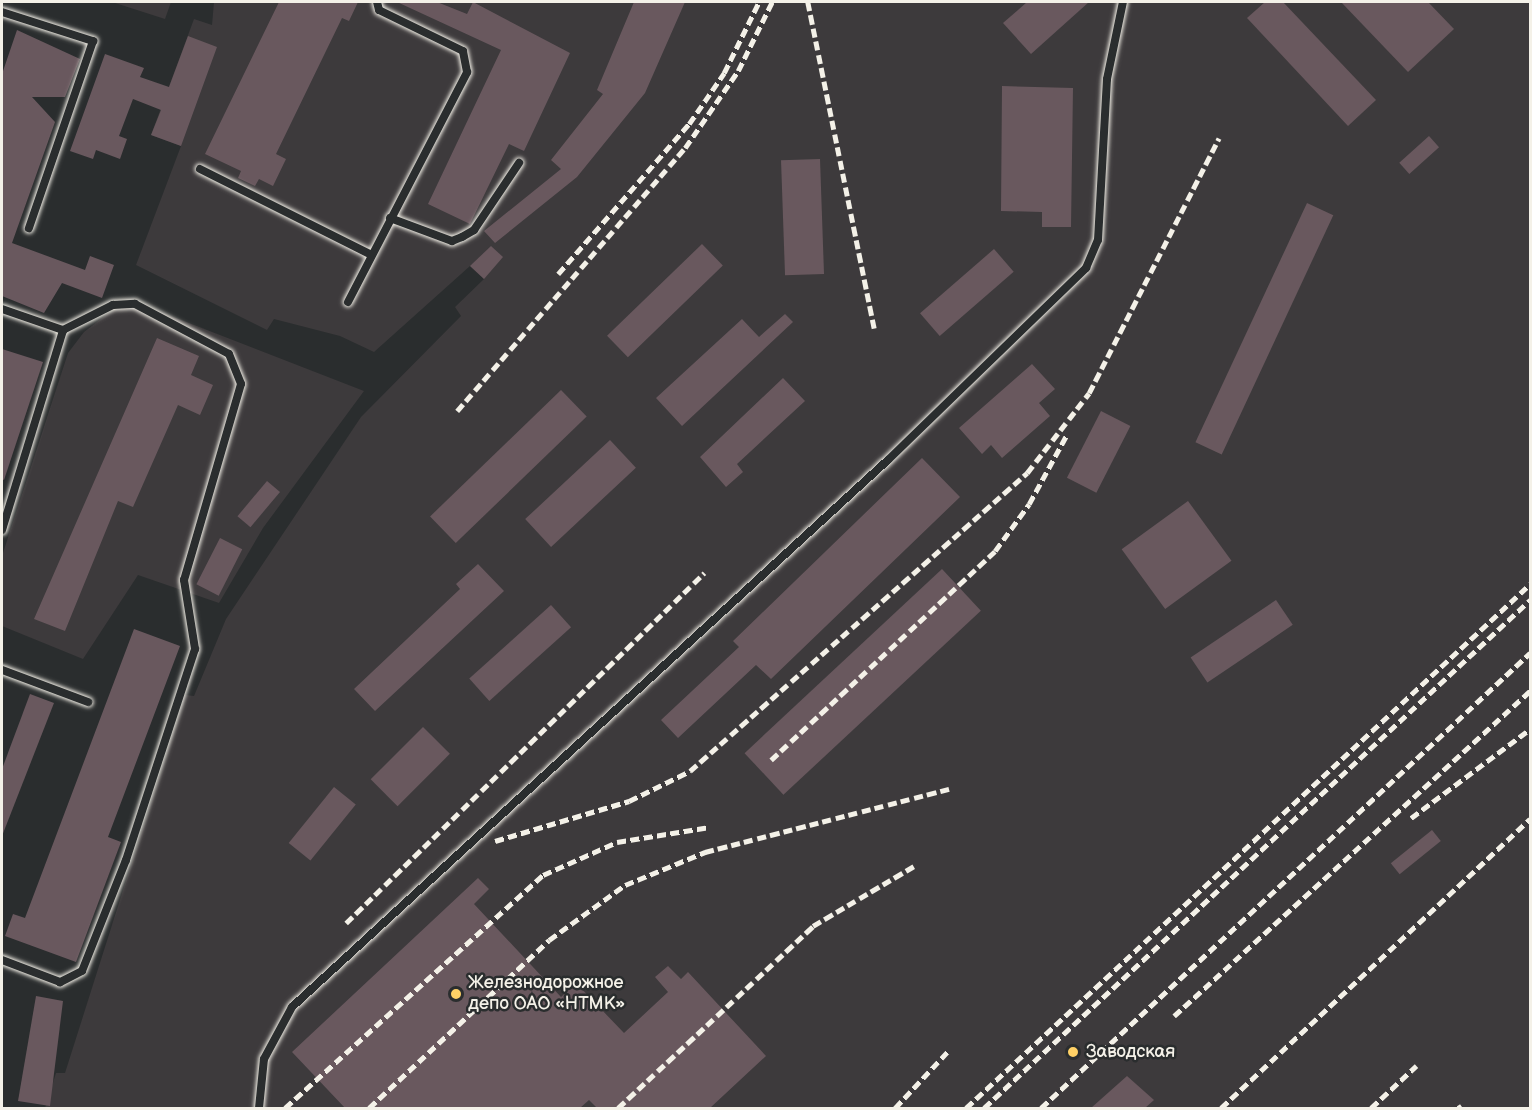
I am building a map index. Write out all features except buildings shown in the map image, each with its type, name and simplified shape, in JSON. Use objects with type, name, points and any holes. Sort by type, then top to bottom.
[{"type":"lane","points":[[348,302],[370,254],[468,72],[464,51],[379,10],[377,2]]},
{"type":"lane","points":[[259,1108],[264,1059],[292,1007],[874,473],[1086,268],[1098,240],[1107,79],[1123,2]]},
{"type":"lane","points":[[2,12],[93,41],[29,228]]},
{"type":"lane","points":[[390,218],[452,241],[462,237],[474,230],[519,163]]},
{"type":"lane","points":[[200,169],[370,254]]},
{"type":"lane","points":[[2,309],[63,330],[113,305],[135,304],[228,354],[241,384],[184,580],[195,649],[126,860],[82,971],[60,982],[2,960]]},
{"type":"lane","points":[[2,530],[63,330]]},
{"type":"lane","points":[[2,671],[88,702]]},
{"type":"shaded area","points":[[112,2],[171,2],[165,19]]},
{"type":"shaded area","points":[[214,2],[1530,2],[1530,1108],[45,1108],[56,1073],[65,1073],[185,695],[194,696],[226,619],[361,417],[461,316],[455,307],[484,279],[470,266],[374,352],[340,336],[274,319],[267,330],[136,265],[181,146],[151,135],[194,19],[212,25]]},
{"type":"shaded area","points":[[127,299],[364,391],[263,528],[219,603],[138,575],[83,659],[2,626],[2,556],[68,353],[84,332]]},
{"type":"railway","points":[[558,274],[689,124],[724,73],[759,2]]},
{"type":"railway","points":[[457,411],[685,148],[738,71],[772,2]]},
{"type":"railway","points":[[808,2],[875,330]]},
{"type":"railway","points":[[495,841],[629,801],[690,771],[1027,473],[1089,393],[1219,138]]},
{"type":"railway","points":[[771,760],[995,551],[1029,504],[1066,436]]},
{"type":"railway","points":[[346,923],[704,573]]},
{"type":"railway","points":[[966,1108],[1530,584]]},
{"type":"railway","points":[[984,1108],[1530,600]]},
{"type":"railway","points":[[1041,1108],[1530,653]]},
{"type":"railway","points":[[1174,1016],[1530,691]]},
{"type":"railway","points":[[1411,818],[1530,729]]},
{"type":"railway","points":[[369,1108],[549,940],[625,885],[705,852],[953,788]]},
{"type":"railway","points":[[1221,1108],[1530,819]]},
{"type":"railway","points":[[285,1108],[543,875],[617,842],[710,827]]},
{"type":"railway","points":[[618,1108],[813,926],[914,866]]},
{"type":"railway","points":[[895,1108],[949,1050]]},
{"type":"railway","points":[[1371,1108],[1416,1066]]},
{"type":"place","name":"Железнодорожное депо ОАО «НТМК»","points":[[456,994]]},
{"type":"place","name":"Заводская","points":[[1073,1052]]}]
